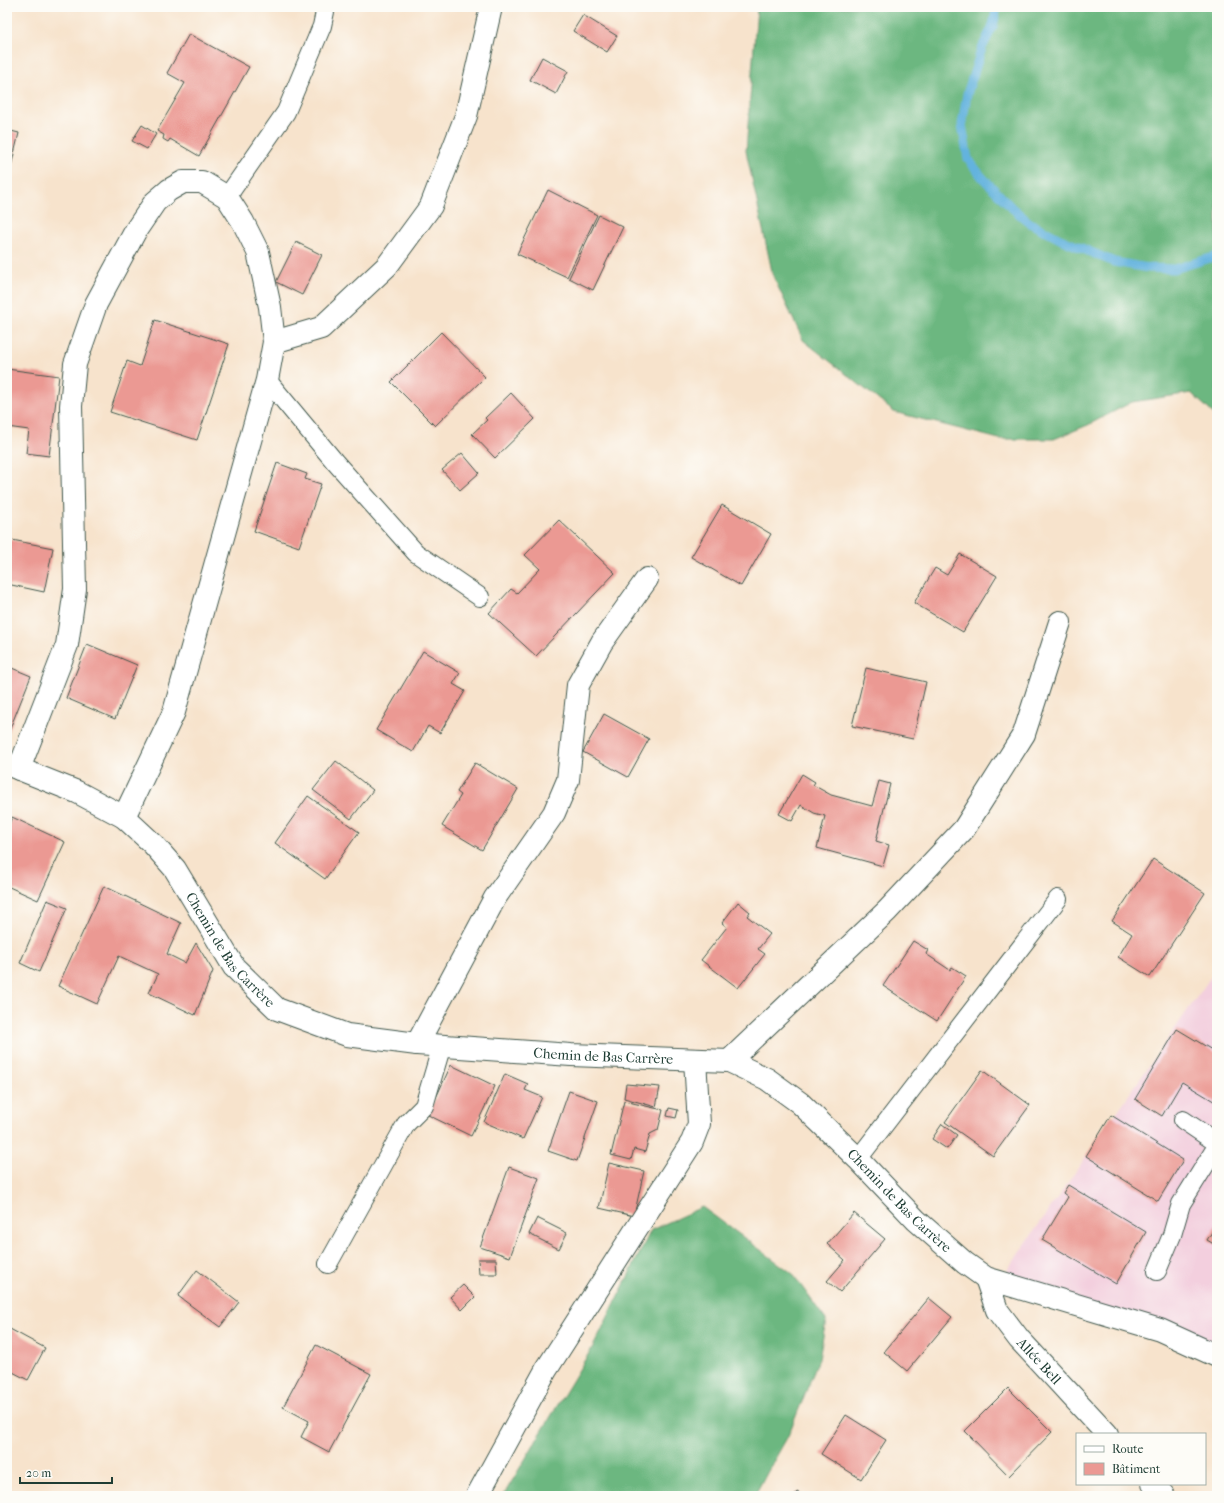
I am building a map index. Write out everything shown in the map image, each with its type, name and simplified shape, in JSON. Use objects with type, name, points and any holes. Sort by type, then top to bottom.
[{"type":"street","points":[[274,342],[321,328],[387,266],[431,206],[466,116],[491,7]]},
{"type":"street","points":[[13,766],[67,645],[75,589],[70,406],[75,364],[96,304],[136,230],[155,202],[169,190],[183,182],[202,182],[227,197],[243,222],[258,252],[270,307],[274,342],[267,380],[174,712],[124,817]]},
{"type":"street","points":[[417,1044],[495,898],[554,814],[568,780],[578,685],[602,642],[647,579]]},
{"type":"street","points":[[729,1061],[888,911],[964,829],[1024,734],[1060,622]]},
{"type":"street","name":"Chemin de Bas Carrère","points":[[13,766],[77,792],[124,817],[153,844],[175,869],[234,967],[277,1009],[347,1035],[417,1044],[571,1055],[729,1061],[767,1079],[800,1102],[858,1159],[916,1220],[964,1263],[986,1278],[1160,1330],[1217,1356]]},
{"type":"street","points":[[477,1496],[546,1370],[692,1142],[699,1124],[695,1060]]},
{"type":"street","name":"Allée Bell","points":[[986,1278],[997,1310],[1015,1333],[1106,1433]]},
{"type":"street","points":[[1154,1485],[1164,1496]]},
{"type":"lane","points":[[227,197],[286,112],[322,26],[326,7]]},
{"type":"lane","points":[[267,380],[335,462],[416,553],[480,597]]},
{"type":"lane","points":[[858,1159],[1058,899]]},
{"type":"lane","points":[[328,1264],[406,1124],[424,1106],[442,1045]]},
{"type":"lane","points":[[1157,1271],[1172,1234],[1181,1204],[1217,1144],[1183,1120]]},
{"type":"shaded area","points":[[1217,968],[1217,1356],[999,1282]]},
{"type":"green space","points":[[757,7],[1217,7],[1217,417],[1191,393],[1132,402],[1088,425],[1054,439],[999,439],[894,412],[803,340],[773,276],[746,151]]},
{"type":"green space","points":[[702,1207],[792,1273],[826,1320],[819,1359],[788,1436],[754,1496],[503,1496],[595,1343],[651,1230]]},
{"type":"building","points":[[583,15],[617,36],[607,52],[573,31]]},
{"type":"building","points":[[189,34],[249,67],[199,156],[170,139],[168,142],[163,139],[164,135],[157,131],[185,83],[167,73]]},
{"type":"building","points":[[542,57],[568,71],[556,94],[530,80]]},
{"type":"building","points":[[142,125],[156,134],[147,149],[132,141]]},
{"type":"building","points":[[7,130],[19,133],[8,179],[7,179]]},
{"type":"building","points":[[548,190],[597,215],[567,277],[517,254]]},
{"type":"building","points":[[599,215],[623,227],[593,290],[569,278]]},
{"type":"building","points":[[296,242],[322,255],[302,295],[276,282]]},
{"type":"building","points":[[155,320],[229,344],[197,440],[110,412],[127,361],[140,366]]},
{"type":"building","points":[[441,332],[485,377],[435,426],[391,382]]},
{"type":"building","points":[[7,369],[59,376],[49,456],[26,453],[29,430],[7,427]]},
{"type":"building","points":[[511,393],[535,419],[495,458],[472,434],[487,420],[485,418]]},
{"type":"building","points":[[462,453],[479,473],[460,490],[442,470]]},
{"type":"building","points":[[277,463],[307,474],[305,479],[321,484],[299,547],[254,531]]},
{"type":"building","points":[[722,505],[771,534],[741,586],[691,557]]},
{"type":"building","points":[[559,520],[615,573],[536,656],[489,613],[511,589],[517,593],[540,569],[525,555]]},
{"type":"building","points":[[7,539],[53,548],[44,592],[7,584]]},
{"type":"building","points":[[960,554],[997,576],[963,632],[914,603],[935,568],[947,575]]},
{"type":"building","points":[[87,644],[137,665],[115,719],[66,698]]},
{"type":"building","points":[[423,651],[460,673],[453,684],[465,691],[440,733],[428,726],[413,752],[376,730]]},
{"type":"building","points":[[7,666],[31,676],[7,736]]},
{"type":"building","points":[[866,668],[926,682],[913,739],[852,726]]},
{"type":"building","points":[[604,714],[649,739],[628,777],[583,752]]},
{"type":"building","points":[[336,761],[373,790],[351,819],[313,790]]},
{"type":"building","points":[[475,763],[518,789],[482,850],[442,826],[461,795],[457,792]]},
{"type":"building","points":[[802,774],[815,782],[813,785],[831,795],[872,806],[879,781],[890,784],[876,841],[889,845],[883,866],[817,848],[825,816],[814,813],[801,805],[792,821],[779,814]]},
{"type":"building","points":[[308,796],[359,832],[325,879],[275,843]]},
{"type":"building","points":[[12,817],[65,842],[38,900],[7,886],[7,829]]},
{"type":"building","points":[[1153,859],[1205,893],[1150,977],[1118,957],[1132,934],[1112,921]]},
{"type":"building","points":[[104,886],[181,923],[167,954],[185,963],[196,943],[213,971],[195,1015],[149,993],[158,974],[119,956],[97,1004],[58,986]]},
{"type":"building","points":[[47,900],[67,908],[39,972],[20,963]]},
{"type":"building","points":[[738,902],[750,912],[747,916],[770,934],[758,949],[765,954],[738,988],[701,960],[727,927],[722,923]]},
{"type":"building","points":[[913,941],[928,950],[926,954],[950,970],[952,967],[966,976],[937,1021],[883,986]]},
{"type":"building","points":[[1177,1029],[1217,1053],[1217,1103],[1182,1082],[1162,1116],[1135,1099]]},
{"type":"building","points":[[451,1065],[495,1086],[471,1136],[428,1115]]},
{"type":"building","points":[[982,1070],[1030,1105],[993,1156],[945,1122]]},
{"type":"building","points":[[505,1074],[528,1084],[525,1090],[542,1097],[523,1139],[484,1122]]},
{"type":"building","points":[[626,1084],[660,1087],[656,1107],[624,1098]]},
{"type":"building","points":[[569,1091],[598,1101],[577,1161],[548,1151]]},
{"type":"building","points":[[624,1101],[663,1110],[658,1130],[650,1134],[645,1152],[634,1149],[631,1160],[611,1155]]},
{"type":"building","points":[[669,1108],[678,1110],[676,1118],[667,1116]]},
{"type":"building","points":[[1111,1115],[1183,1160],[1158,1201],[1086,1156]]},
{"type":"building","points":[[942,1124],[957,1135],[947,1149],[932,1139]]},
{"type":"building","points":[[609,1163],[644,1171],[634,1216],[599,1208]]},
{"type":"building","points":[[509,1167],[539,1178],[510,1257],[480,1247]]},
{"type":"building","points":[[1068,1185],[1146,1232],[1116,1284],[1042,1240],[1068,1197],[1063,1193]]},
{"type":"building","points":[[854,1213],[885,1239],[840,1292],[827,1281],[845,1260],[827,1244]]},
{"type":"building","points":[[537,1218],[567,1233],[559,1249],[529,1234]]},
{"type":"building","points":[[1217,1224],[1217,1246],[1207,1240]]},
{"type":"building","points":[[478,1259],[496,1259],[497,1274],[479,1274]]},
{"type":"building","points":[[197,1270],[239,1302],[220,1327],[178,1296]]},
{"type":"building","points":[[463,1285],[475,1297],[462,1310],[450,1297]]},
{"type":"building","points":[[929,1298],[952,1317],[907,1371],[884,1352]]},
{"type":"building","points":[[10,1329],[45,1348],[28,1380],[7,1369],[7,1335]]},
{"type":"building","points":[[316,1345],[371,1374],[329,1452],[301,1437],[309,1421],[283,1407]]},
{"type":"building","points":[[1008,1388],[1052,1432],[1009,1476],[965,1431]]},
{"type":"building","points":[[846,1415],[886,1440],[861,1479],[821,1454]]},
{"type":"building","points":[[797,1492],[804,1496],[794,1496]]},
{"type":"waterway","points":[[997,7],[993,26],[982,48],[967,94],[962,125],[968,159],[982,177],[1012,208],[1030,223],[1060,239],[1114,262],[1148,268],[1174,269],[1217,256]]}]
